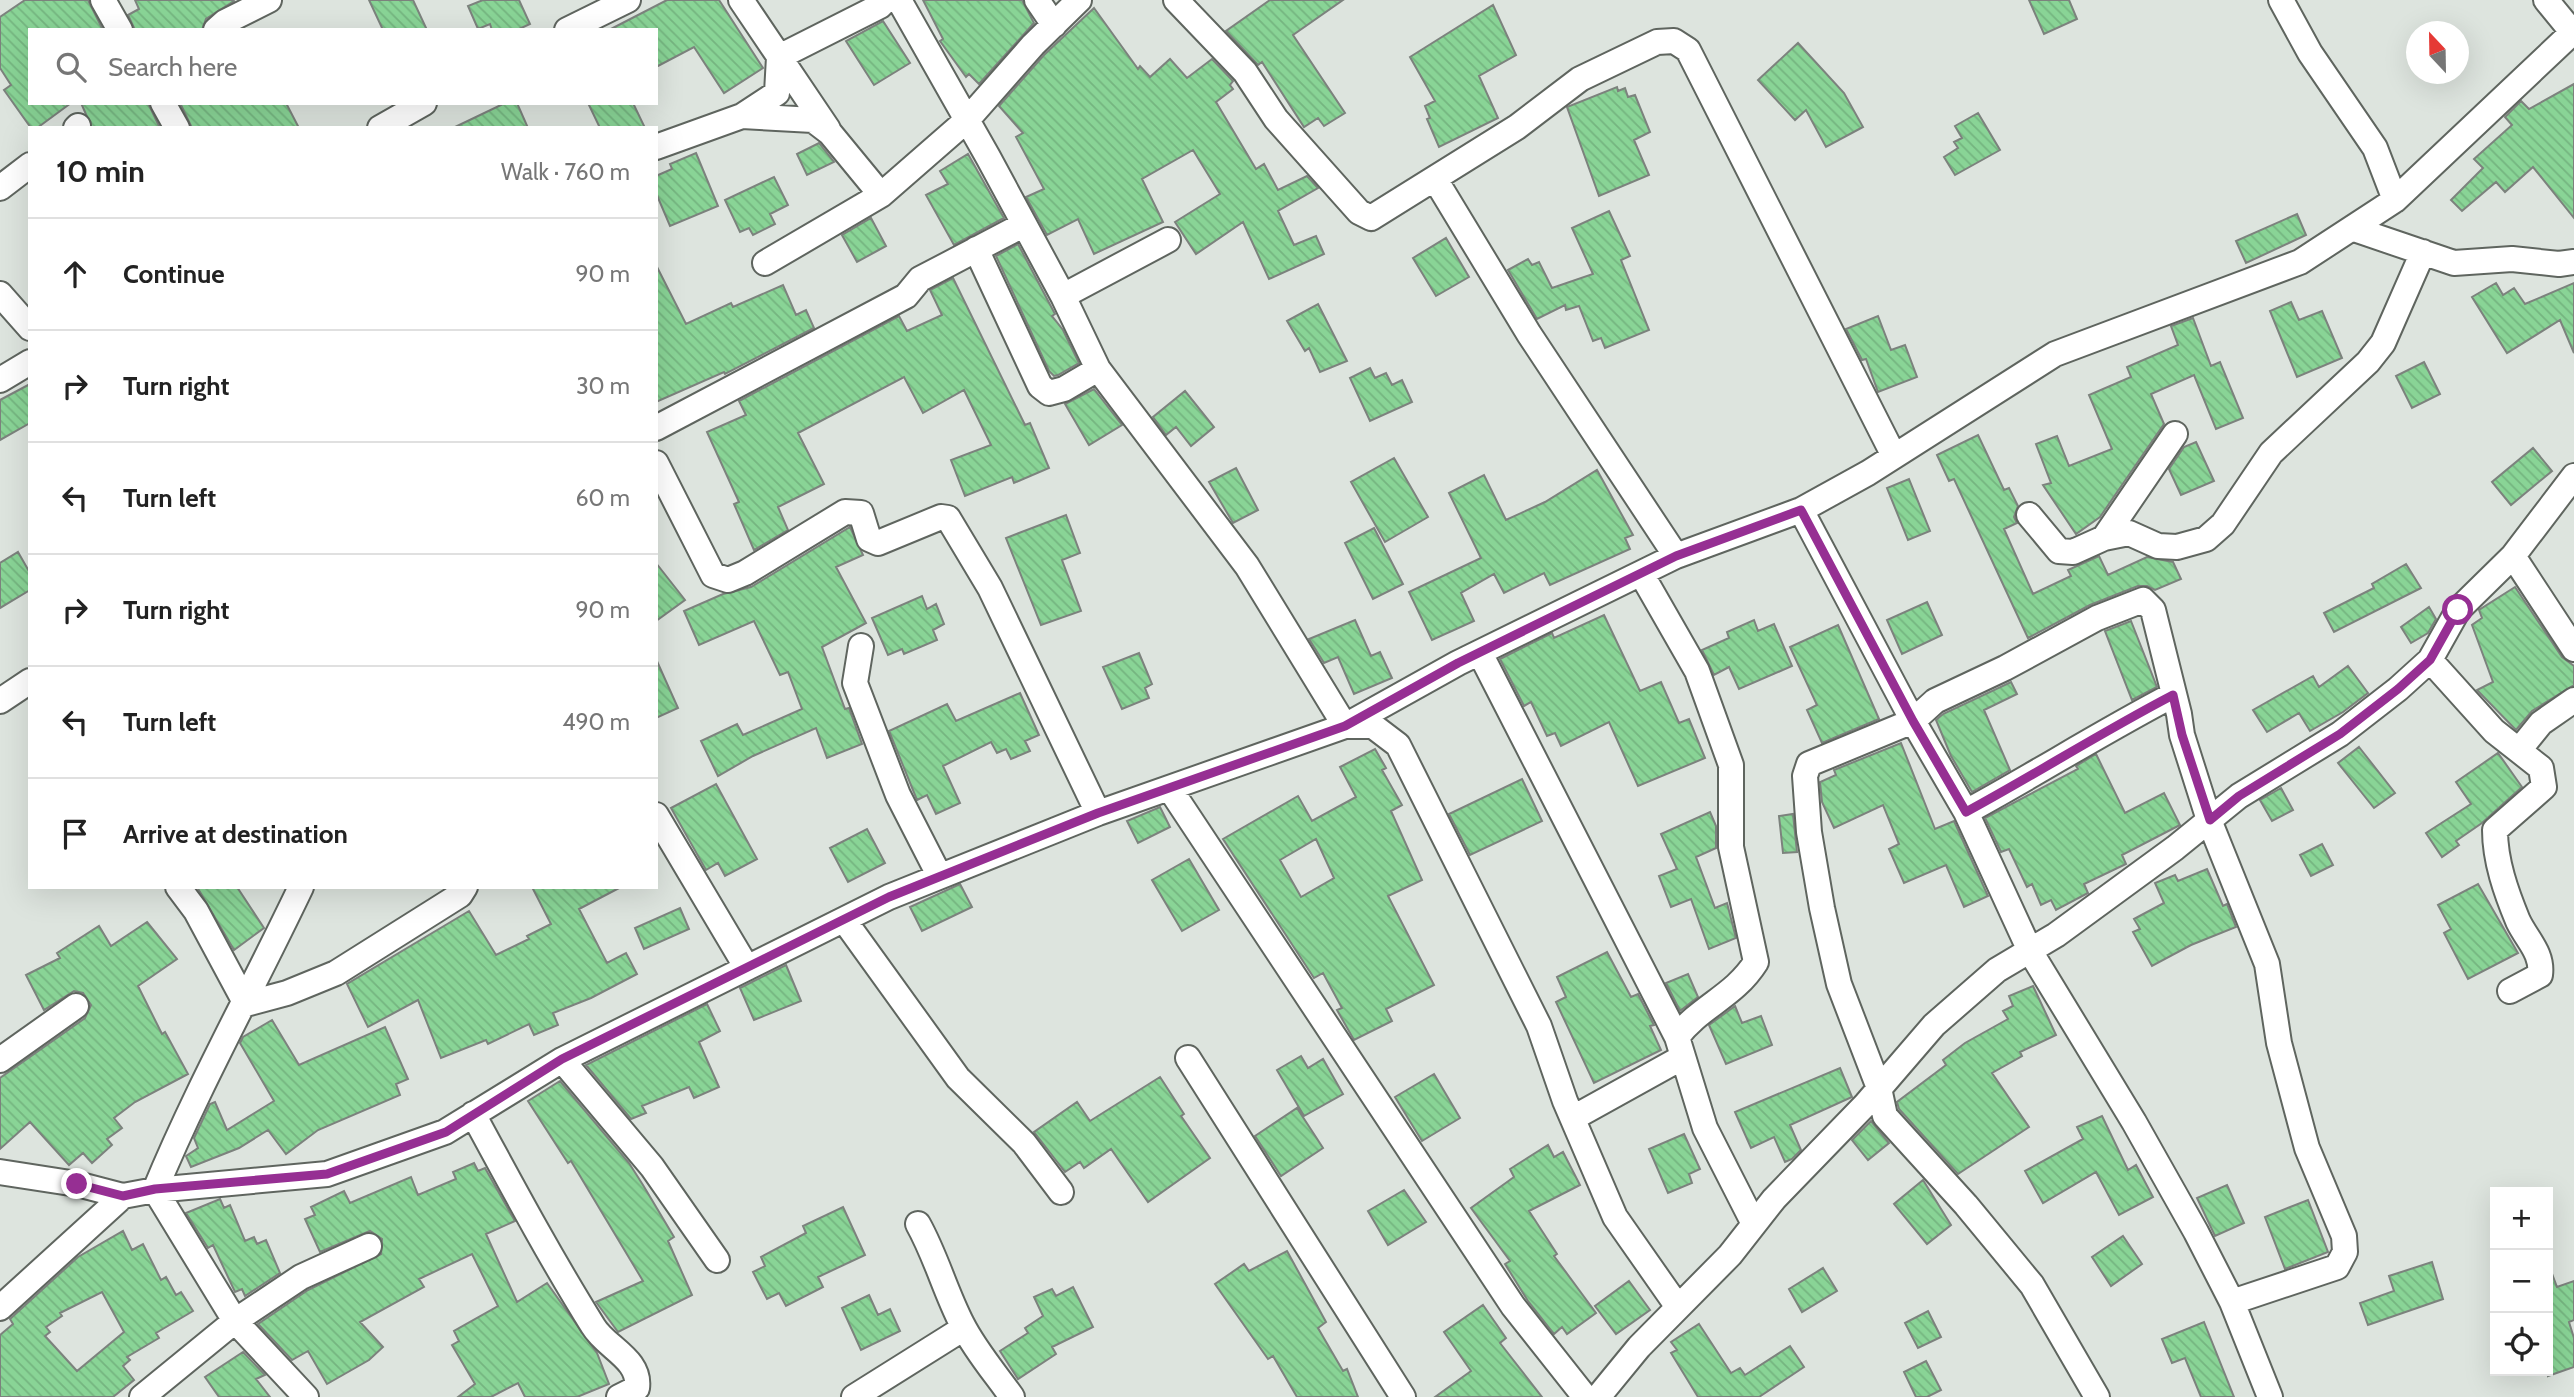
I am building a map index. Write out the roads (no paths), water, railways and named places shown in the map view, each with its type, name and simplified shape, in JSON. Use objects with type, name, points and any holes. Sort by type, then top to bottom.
[{"type":"street","points":[[103,0],[119,28]]},
{"type":"street","points":[[218,28],[269,0]]},
{"type":"street","points":[[571,28],[628,0]]},
{"type":"street","points":[[741,0],[830,133],[881,195]]},
{"type":"street","points":[[779,57],[880,6],[886,0]]},
{"type":"street","points":[[899,0],[1063,296],[1098,369],[1247,566],[1345,726]]},
{"type":"street","points":[[1037,0],[1054,24]]},
{"type":"street","points":[[765,263],[881,195],[967,120],[1079,0]]},
{"type":"street","points":[[1176,0],[1245,72],[1276,119],[1359,212],[1371,218],[1517,127],[1580,79],[1657,42],[1674,41],[1688,50],[1894,456]]},
{"type":"street","points":[[2281,0],[2310,53],[2375,148],[2395,200]]},
{"type":"street","points":[[0,1172],[77,1184],[123,1196],[155,1189],[327,1174],[446,1132],[562,1059],[939,875],[1098,813],[1345,726],[1480,653],[1676,556],[1801,510],[1894,456],[2055,354],[2300,262],[2395,200],[2573,32],[2546,0]]},
{"type":"street","points":[[658,146],[742,116],[777,93],[779,57]]},
{"type":"street","points":[[164,105],[176,126]]},
{"type":"street","points":[[384,126],[421,105]]},
{"type":"street","points":[[742,116],[813,120],[830,133]]},
{"type":"street","points":[[0,188],[28,167]]},
{"type":"street","points":[[1435,179],[1529,334],[1676,556]]},
{"type":"street","points":[[658,427],[906,296],[920,279],[1023,225]]},
{"type":"street","points":[[2354,229],[2454,263],[2512,259],[2559,264],[2574,262]]},
{"type":"street","points":[[1063,296],[1168,240]]},
{"type":"street","points":[[976,249],[1040,386],[1049,393],[1064,389],[1098,369]]},
{"type":"street","points":[[2029,515],[2059,551],[2073,552],[2104,538],[2129,533],[2158,546],[2177,547],[2206,539],[2223,524],[2271,453],[2344,387],[2383,343],[2423,253]]},
{"type":"street","points":[[0,294],[28,326]]},
{"type":"street","points":[[0,380],[28,363]]},
{"type":"street","points":[[2104,538],[2175,434]]},
{"type":"street","points":[[658,467],[713,575],[728,580],[746,573],[845,512],[861,513],[869,539],[877,543],[942,517],[948,518],[990,588],[1098,813]]},
{"type":"street","points":[[1170,789],[1513,1306],[1596,1396],[1639,1347],[1730,1255],[1754,1223],[1879,1088],[1934,1024],[1997,970],[2030,951],[2119,890],[2239,796],[2340,734],[2430,660],[2458,610],[2513,556],[2574,476]]},
{"type":"street","points":[[1801,510],[1913,721],[1966,812],[2030,951],[2134,1122],[2232,1303],[2270,1397]]},
{"type":"street","points":[[2513,556],[2574,649]]},
{"type":"street","points":[[1573,1118],[1680,1047],[1687,1024],[1743,982],[1756,962],[1731,847],[1731,765],[1697,671],[1642,575]]},
{"type":"street","points":[[2097,1397],[2032,1285],[1966,1205],[1885,1116],[1879,1088],[1839,984],[1809,832],[1805,776],[1809,764],[1913,721],[1935,701],[2005,668],[2097,618],[2143,600],[2153,610],[2182,735],[2210,820],[2267,964],[2279,1043],[2307,1148],[2344,1236],[2345,1252],[2337,1267],[2232,1303]]},
{"type":"street","points":[[861,646],[855,683],[898,795],[939,875]]},
{"type":"street","points":[[1480,653],[1680,1047],[1704,1128],[1754,1223]]},
{"type":"street","points":[[2430,660],[2494,732],[2520,749],[2541,768],[2544,787],[2495,830],[2495,854],[2518,922],[2542,961],[2540,975],[2510,991]]},
{"type":"street","points":[[0,701],[28,682]]},
{"type":"street","points":[[1966,812],[2040,772],[2091,738],[2173,695]]},
{"type":"street","points":[[2520,749],[2542,723],[2574,700]]},
{"type":"street","points":[[1345,726],[1373,726],[1398,745],[1539,1027],[1573,1118],[1615,1217],[1678,1307]]},
{"type":"street","points":[[658,818],[747,968]]},
{"type":"street","points":[[180,889],[196,911],[246,1004]]},
{"type":"street","points":[[155,1189],[186,1116],[246,1004],[300,889]]},
{"type":"street","points":[[246,1004],[287,993],[336,973],[460,895],[463,889]]},
{"type":"street","points":[[844,920],[958,1078],[1024,1143],[1062,1192]]},
{"type":"street","points":[[0,1060],[76,1006]]},
{"type":"street","points":[[562,1059],[652,1167],[717,1260]]},
{"type":"street","points":[[1188,1059],[1403,1397]]},
{"type":"street","points":[[473,1114],[554,1266],[594,1329],[633,1366],[639,1376],[637,1388],[619,1397]]},
{"type":"street","points":[[155,1189],[235,1321],[306,1397]]},
{"type":"street","points":[[0,1308],[123,1196]]},
{"type":"street","points":[[918,1224],[932,1249],[942,1282],[964,1328],[1012,1397]]},
{"type":"street","points":[[142,1397],[235,1321],[300,1277],[369,1246]]},
{"type":"street","points":[[854,1397],[964,1328]]}]
